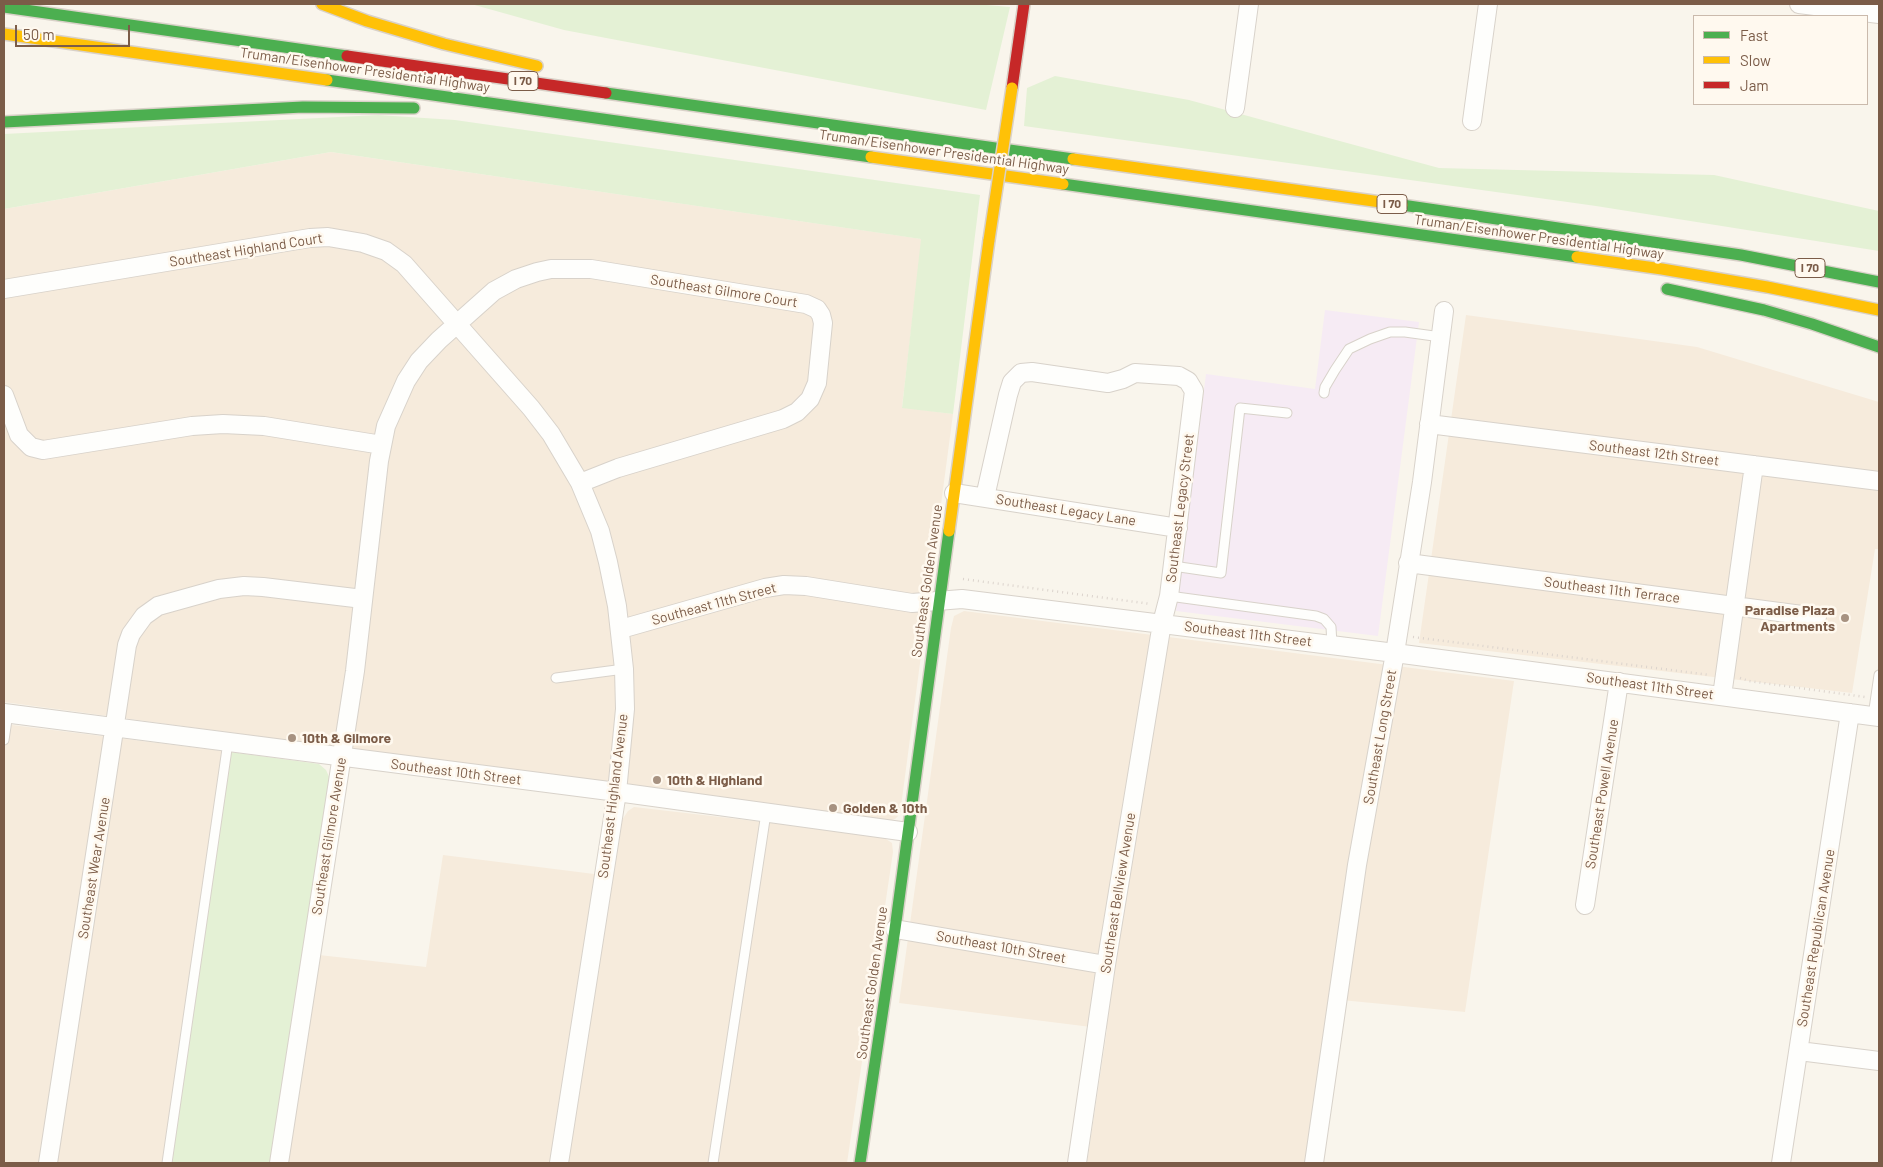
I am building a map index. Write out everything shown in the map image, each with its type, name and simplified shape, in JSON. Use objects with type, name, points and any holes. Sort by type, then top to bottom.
[{"type":"main road","points":[[322,4],[367,21],[444,44],[547,68]]},
{"type":"main road","name":"Southeast Golden Avenue","points":[[860,1163],[895,929],[942,577],[1024,4]]},
{"type":"main road","name":"Truman/Eisenhower Presidential Highway","points":[[4,7],[1652,240],[1742,255],[1879,282]]},
{"type":"main road","name":"Truman/Eisenhower Presidential Highway","points":[[4,34],[1662,269],[1767,287],[1879,310]]},
{"type":"main road","points":[[668,90],[773,116]]},
{"type":"main road","points":[[4,122],[303,107],[377,106],[427,108]]},
{"type":"main road","points":[[492,115],[599,118]]},
{"type":"main road","points":[[1392,231],[1493,257]]},
{"type":"main road","points":[[1742,255],[1838,262]]},
{"type":"main road","points":[[1655,287],[1725,300],[1764,310],[1812,324],[1879,348]]},
{"type":"street","points":[[1235,108],[1249,4]]},
{"type":"street","points":[[1472,122],[1488,4]]},
{"type":"street","points":[[1800,4],[1879,14]]},
{"type":"street","name":"Southeast Highland Court","points":[[4,289],[310,238],[328,237],[363,242],[399,259],[457,324]]},
{"type":"street","name":"Southeast Gilmore Court","points":[[457,324],[494,291],[537,272],[566,268],[591,269],[806,304],[817,309],[823,323],[817,383],[810,399],[797,412],[784,419],[618,468],[580,484]]},
{"type":"street","name":"Southeast Long Street","points":[[1314,1163],[1358,865],[1422,482],[1444,311]]},
{"type":"street","name":"Southeast Gilmore Avenue","points":[[279,1163],[342,758],[382,444],[393,407],[406,381],[419,361],[457,324]]},
{"type":"street","name":"Southeast Highland Avenue","points":[[457,324],[531,408],[551,434],[580,484],[600,531],[621,629],[625,709],[617,792],[559,1163]]},
{"type":"street","name":"Southeast Legacy Street","points":[[985,497],[1008,395],[1012,382],[1020,373],[1032,372],[1108,382],[1123,379],[1135,373],[1179,376],[1188,381],[1194,391],[1173,566],[1162,600],[1162,624]]},
{"type":"street","points":[[4,395],[19,435],[31,447],[42,450],[192,426],[223,424],[264,426],[382,444]]},
{"type":"street","name":"Southeast 12th Street","points":[[1429,424],[1879,481]]},
{"type":"street","points":[[1722,696],[1754,465]]},
{"type":"street","name":"Southeast Legacy Lane","points":[[954,493],[1178,528]]},
{"type":"street","name":"Southeast 11th Terrace","points":[[1408,563],[1817,617]]},
{"type":"street","name":"Southeast 11th Street","points":[[621,629],[766,588],[784,585],[806,586],[912,603],[962,599],[1332,645],[1396,644],[1619,682],[1876,717]]},
{"type":"street","name":"Southeast Wear Avenue","points":[[48,1163],[127,644],[131,634],[144,616],[158,606],[219,589],[244,586],[263,587],[363,599]]},
{"type":"street","name":"Southeast Bellview Avenue","points":[[1077,1163],[1106,965],[1162,624]]},
{"type":"street","name":"Southeast Powell Avenue","points":[[1585,905],[1619,682]]},
{"type":"street","name":"Southeast 10th Street","points":[[6,713],[342,758],[617,792],[908,832]]},
{"type":"street","name":"Southeast Republican Avenue","points":[[1781,1163],[1850,713]]},
{"type":"street","name":"Southeast 10th Street","points":[[895,929],[1106,965]]},
{"type":"street","points":[[1799,1050],[1879,1061]]},
{"type":"lane","points":[[1324,393],[1325,387],[1349,350],[1370,339],[1390,332],[1441,337]]},
{"type":"lane","points":[[1173,566],[1221,573],[1240,408],[1288,413]]},
{"type":"lane","points":[[1162,600],[1316,616],[1324,620],[1331,627],[1332,645]]},
{"type":"lane","points":[[556,678],[624,669]]},
{"type":"lane","points":[[1876,717],[1879,675]]},
{"type":"lane","points":[[4,740],[6,713]]},
{"type":"lane","points":[[167,1163],[228,742]]},
{"type":"lane","points":[[713,1163],[766,813]]},
{"type":"path","points":[[942,577],[1162,600]]},
{"type":"path","points":[[1396,644],[1734,676],[1749,682],[1876,698]]},
{"type":"shaded area","points":[[331,152],[922,239],[902,407],[953,414],[900,814],[895,819],[888,821],[4,702],[4,209]]},
{"type":"shaded area","points":[[1325,310],[1419,322],[1378,636],[1176,611],[1206,374],[1315,389]]},
{"type":"shaded area","points":[[1466,315],[1697,347],[1879,402],[1879,549],[1875,549],[1852,693],[1419,643]]},
{"type":"shaded area","points":[[964,611],[1514,681],[1465,1012],[1331,999],[1306,1163],[1087,1163],[1107,1029],[899,1003],[951,628],[954,616]]},
{"type":"shaded area","points":[[4,724],[231,752],[168,1163],[4,1163]]},
{"type":"shaded area","points":[[634,807],[875,835],[892,843],[893,852],[847,1163],[287,1163],[319,955],[426,967],[443,855],[610,876],[622,820],[628,811]]},
{"type":"green space","points":[[471,4],[975,4],[1010,7],[986,110],[564,30]]},
{"type":"green space","points":[[1055,76],[1189,100],[1439,168],[1714,175],[1879,211],[1879,251],[1596,206],[1024,126],[1027,88]]},
{"type":"green space","points":[[378,115],[455,120],[980,195],[953,414],[902,408],[921,239],[331,152],[4,209],[4,134]]},
{"type":"green space","points":[[231,752],[319,764],[326,770],[331,781],[273,1163],[168,1163]]},
{"type":"traffic: fast","points":[[4,7],[347,56]]},
{"type":"traffic: fast","points":[[327,80],[871,157]]},
{"type":"traffic: fast","points":[[606,93],[1073,159]]},
{"type":"traffic: fast","points":[[4,122],[303,107],[414,108]]},
{"type":"traffic: fast","points":[[1063,184],[1577,257]]},
{"type":"traffic: fast","points":[[1402,205],[1741,255],[1879,282]]},
{"type":"traffic: fast","points":[[1667,289],[1764,310],[1879,347]]},
{"type":"traffic: fast","points":[[860,1163],[895,929],[949,531]]},
{"type":"traffic: slow","points":[[322,4],[367,21],[444,44],[537,66]]},
{"type":"traffic: slow","points":[[4,34],[327,80]]},
{"type":"traffic: slow","points":[[989,240],[1012,88]]},
{"type":"traffic: slow","points":[[871,157],[1063,184]]},
{"type":"traffic: slow","points":[[1073,159],[1402,205]]},
{"type":"traffic: slow","points":[[949,531],[989,240]]},
{"type":"traffic: slow","points":[[1577,257],[1767,287],[1879,310]]},
{"type":"traffic: jam","points":[[1012,88],[1024,4]]},
{"type":"traffic: jam","points":[[347,56],[606,93]]},
{"type":"place","name":"Paradise Plaza Apartments","points":[[1845,618]]},
{"type":"place","name":"10th & Gilmore","points":[[292,738]]},
{"type":"place","name":"10th & Highland","points":[[657,780]]},
{"type":"place","name":"Golden & 10th","points":[[833,808]]}]
